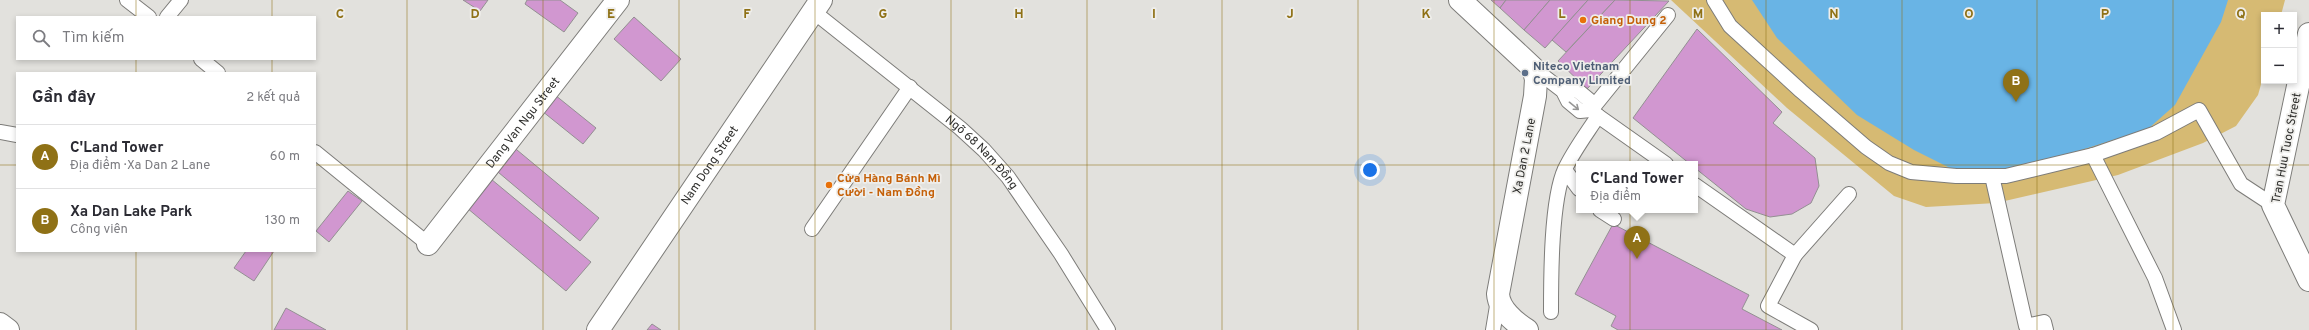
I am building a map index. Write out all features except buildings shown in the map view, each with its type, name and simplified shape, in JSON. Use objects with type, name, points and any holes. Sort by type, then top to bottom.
[{"type":"street","name":"Dang Van Ngu Street","points":[[428,244],[618,0]]},
{"type":"street","points":[[1460,0],[1533,68]]},
{"type":"street","name":"Nam Dong Street","points":[[598,330],[817,6]]},
{"type":"street","name":"Tran Huu Tuoc Street","points":[[2309,34],[2273,205],[2309,280]]},
{"type":"street","name":"Xa Dan 2 Lane","points":[[1498,300],[1535,96],[1536,79],[1533,68]]},
{"type":"street","points":[[1498,300],[1513,320],[1527,330]]},
{"type":"street","points":[[0,324],[8,330]]},
{"type":"lane","points":[[127,0],[148,16]]},
{"type":"lane","points":[[169,16],[181,0]]},
{"type":"lane","points":[[1714,0],[1730,26],[1866,147],[1889,163],[1911,172],[2006,176],[2093,155],[2156,133],[2199,110],[2241,184],[2273,205]]},
{"type":"lane","name":"Ngõ 68 Nam Đồng","points":[[817,6],[984,150],[1008,178],[1061,254],[1108,330]]},
{"type":"lane","points":[[1551,312],[1550,273],[1557,203],[1565,170],[1595,113],[1668,15]]},
{"type":"lane","points":[[202,60],[217,72]]},
{"type":"lane","points":[[1533,68],[1564,91],[1577,90],[1589,100],[1595,113],[1662,161]]},
{"type":"lane","points":[[812,229],[910,87]]},
{"type":"lane","points":[[0,132],[16,135]]},
{"type":"lane","points":[[316,153],[428,244]]},
{"type":"lane","points":[[2093,155],[2155,278],[2174,330]]},
{"type":"lane","points":[[1565,170],[1576,185]]},
{"type":"lane","points":[[1992,176],[2026,326],[2044,322],[2046,330]]},
{"type":"lane","points":[[1698,187],[1794,255]]},
{"type":"lane","points":[[1811,330],[1768,306],[1794,255],[1849,194]]},
{"type":"lane","points":[[1605,213],[1614,219]]},
{"type":"lane","points":[[1493,330],[1498,300]]},
{"type":"shaded area","points":[[1671,0],[2285,0],[2282,12],[2261,12],[2261,84],[2258,95],[2236,126],[2203,143],[2118,175],[1996,203],[1926,207],[1894,196],[1787,108]]},
{"type":"water","points":[[1752,0],[2228,0],[2221,22],[2175,105],[2148,129],[2011,172],[1954,170],[1914,150],[1857,115],[1777,38]]},
{"type":"place","name":"Giang Dung 2","points":[[1583,20]]},
{"type":"place","name":"Niteco Vietnam Company Limited","points":[[1525,73]]},
{"type":"place","name":"Xa Dan Lake Park","points":[[2016,102]]},
{"type":"place","name":"Cửa Hàng Bánh Mì Cười - Nam Đồng","points":[[829,185]]},
{"type":"place","name":"C'Land Tower","points":[[1637,259]]}]
